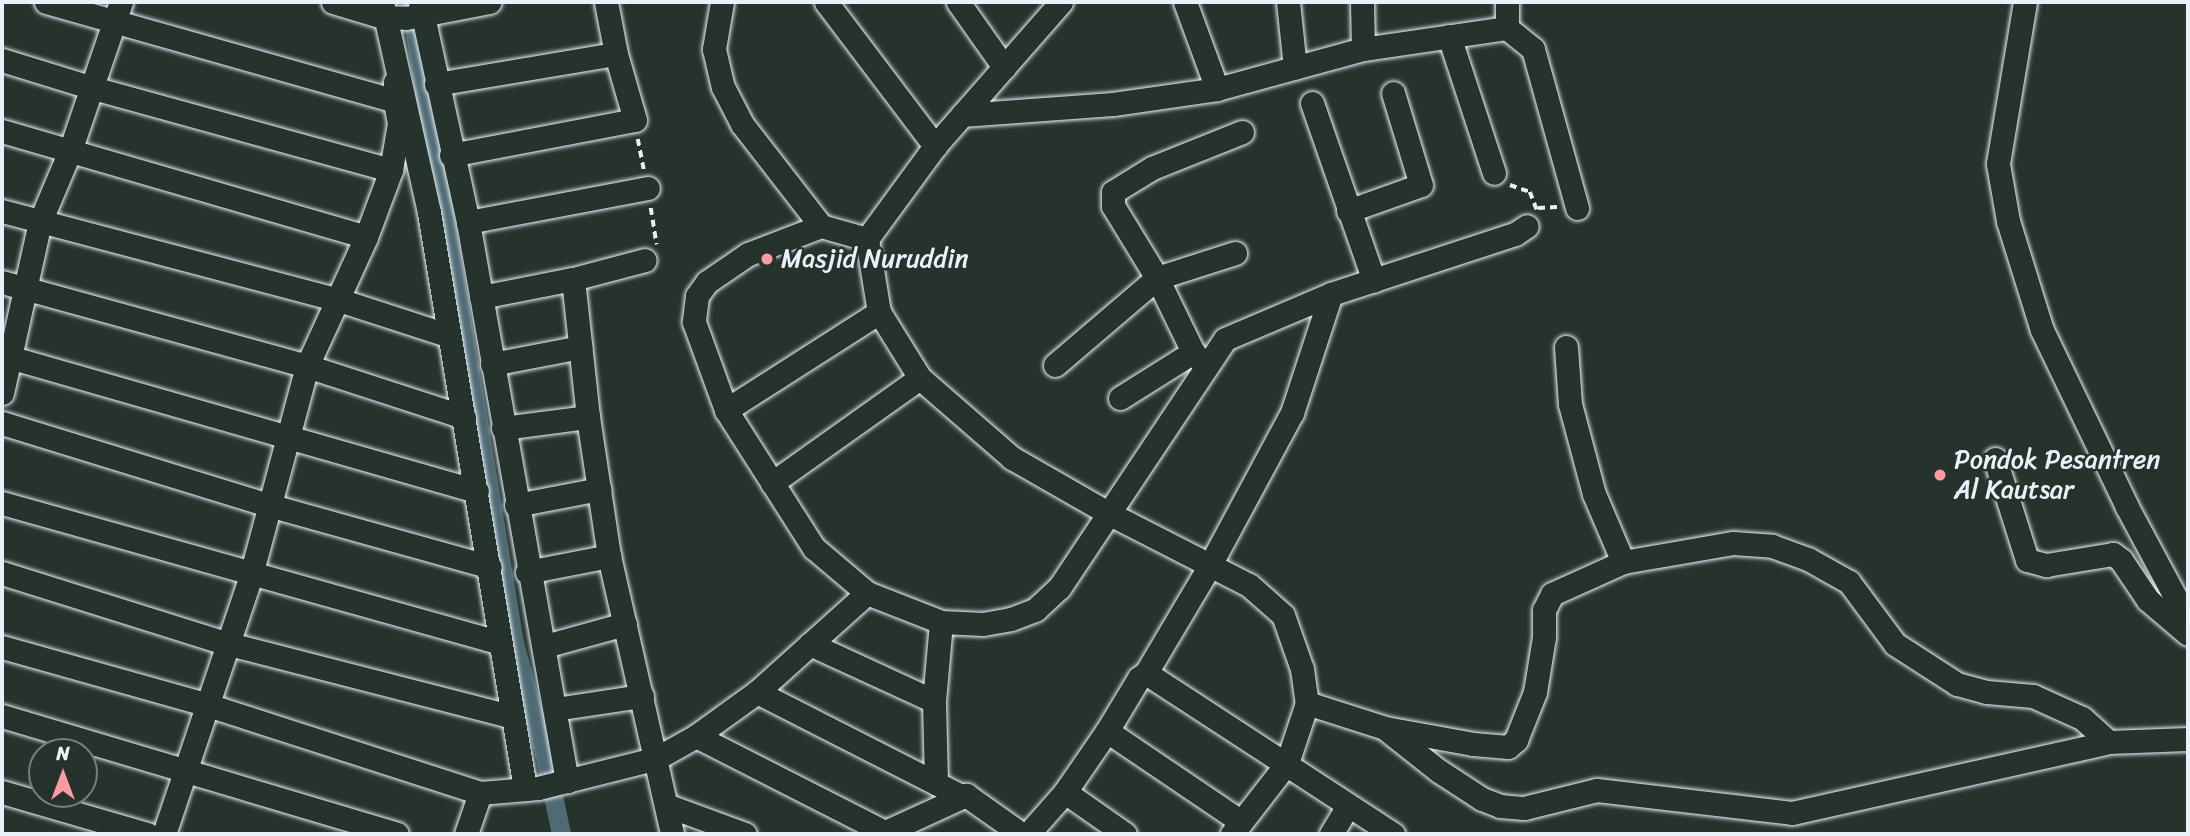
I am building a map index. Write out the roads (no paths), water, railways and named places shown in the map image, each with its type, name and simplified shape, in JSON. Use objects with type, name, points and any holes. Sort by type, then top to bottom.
[{"type":"street","points":[[46,2],[118,12],[395,101]]},
{"type":"street","points":[[333,2],[405,12],[489,2]]},
{"type":"street","points":[[451,155],[635,120],[616,54],[606,2]]},
{"type":"street","points":[[722,2],[714,49],[723,88],[742,124],[821,226],[867,239]]},
{"type":"street","points":[[826,2],[935,146]]},
{"type":"street","points":[[958,2],[1004,67]]},
{"type":"street","points":[[1061,2],[935,146],[867,239],[879,312],[920,378],[1012,458],[1108,513],[1249,585],[1283,615],[1302,669],[1307,703],[1287,763],[1236,828],[1107,731]]},
{"type":"street","points":[[1185,2],[1217,89]]},
{"type":"street","points":[[1288,2],[1295,68]]},
{"type":"street","points":[[1362,2],[1363,49]]},
{"type":"street","points":[[1507,2],[1507,28]]},
{"type":"street","points":[[2025,2],[1998,164],[2008,221],[2042,330],[2127,507],[2188,621]]},
{"type":"street","points":[[2,393],[13,285],[70,151],[118,12]]},
{"type":"street","points":[[164,834],[251,575],[272,506],[307,366],[366,237],[391,170],[399,123],[395,101],[394,61],[405,12]]},
{"type":"street","points":[[405,12],[436,84],[468,222],[527,572],[545,646],[555,709],[547,785]]},
{"type":"street","points":[[962,115],[1112,104],[1217,89],[1363,49],[1507,28],[1533,49],[1577,208]]},
{"type":"street","points":[[1449,36],[1494,173]]},
{"type":"street","points":[[436,84],[616,54]]},
{"type":"street","points":[[2,60],[93,88],[391,170]]},
{"type":"street","points":[[394,61],[405,99],[429,212],[447,335],[477,491],[513,717],[547,785]]},
{"type":"street","points":[[1348,211],[1421,185],[1393,93]]},
{"type":"street","points":[[1312,103],[1374,281]]},
{"type":"street","points":[[2,131],[366,237]]},
{"type":"street","points":[[1200,359],[1157,278],[1114,206],[1113,192],[1152,168],[1242,132]]},
{"type":"street","points":[[468,222],[648,188]]},
{"type":"street","points":[[2,211],[336,299],[447,335]]},
{"type":"street","points":[[821,226],[748,254],[707,282],[697,296],[694,322],[726,410],[814,548],[867,593],[941,622],[983,624],[1011,620],[1035,610],[1059,588],[1108,513],[1200,359]]},
{"type":"street","points":[[1121,398],[1200,359],[1225,339],[1331,294],[1515,234],[1527,226]]},
{"type":"street","points":[[1055,365],[1157,278],[1235,253]]},
{"type":"street","points":[[481,297],[573,279],[645,260]]},
{"type":"street","points":[[573,279],[588,417],[609,556],[657,758],[672,834]]},
{"type":"street","points":[[13,285],[307,366],[464,417]]},
{"type":"street","points":[[1028,834],[1065,792],[1107,731],[1139,678],[1146,673],[1210,565],[1292,414],[1331,294]]},
{"type":"street","points":[[726,410],[879,312]]},
{"type":"street","points":[[492,364],[580,347]]},
{"type":"street","points":[[1566,348],[1570,404],[1594,494],[1623,562]]},
{"type":"street","points":[[6,356],[477,491]]},
{"type":"street","points":[[772,483],[920,378]]},
{"type":"street","points":[[503,428],[588,417]]},
{"type":"street","points":[[2,423],[272,506],[490,567]]},
{"type":"street","points":[[1995,459],[2028,560],[2046,565],[2113,554],[2121,560],[2148,600],[2188,634]]},
{"type":"street","points":[[516,505],[599,489]]},
{"type":"street","points":[[2,503],[501,643]]},
{"type":"street","points":[[1307,703],[1385,728],[1472,744],[1504,747],[1512,745],[1535,692],[1544,637],[1546,601],[1562,588],[1623,562],[1733,543],[1772,545],[1788,550],[1849,582],[1895,644],[1957,684],[1987,692],[2033,696],[2082,718],[2109,742]]},
{"type":"street","points":[[527,572],[609,556]]},
{"type":"street","points":[[2,573],[229,644],[513,717]]},
{"type":"street","points":[[2,647],[208,705],[480,793],[547,785],[657,758],[696,736],[757,692],[867,593]]},
{"type":"street","points":[[936,783],[934,701],[941,622]]},
{"type":"street","points":[[545,646],[625,624]]},
{"type":"street","points":[[810,644],[934,701]]},
{"type":"street","points":[[1146,673],[1287,763],[1347,807],[1393,834]]},
{"type":"street","points":[[757,692],[961,796],[973,797],[1021,834]]},
{"type":"street","points":[[555,709],[642,696]]},
{"type":"street","points":[[2,716],[397,834]]},
{"type":"street","points":[[1385,728],[1439,771],[1482,799],[1524,808],[1597,790],[1791,813],[1830,807],[2109,742],[2188,739]]},
{"type":"street","points":[[696,736],[885,834],[961,796]]},
{"type":"street","points":[[2,792],[147,834]]},
{"type":"street","points":[[1065,792],[1125,834]]},
{"type":"street","points":[[466,834],[480,793]]},
{"type":"street","points":[[666,805],[745,834]]},
{"type":"street","points":[[1331,834],[1347,807]]},
{"type":"waterway","points":[[410,3],[514,643],[544,753],[561,834]]},
{"type":"place","name":"Masjid Nuruddin","points":[[767,259]]},
{"type":"place","name":"Pondok Pesantren Al Kautsar","points":[[1940,475]]}]
